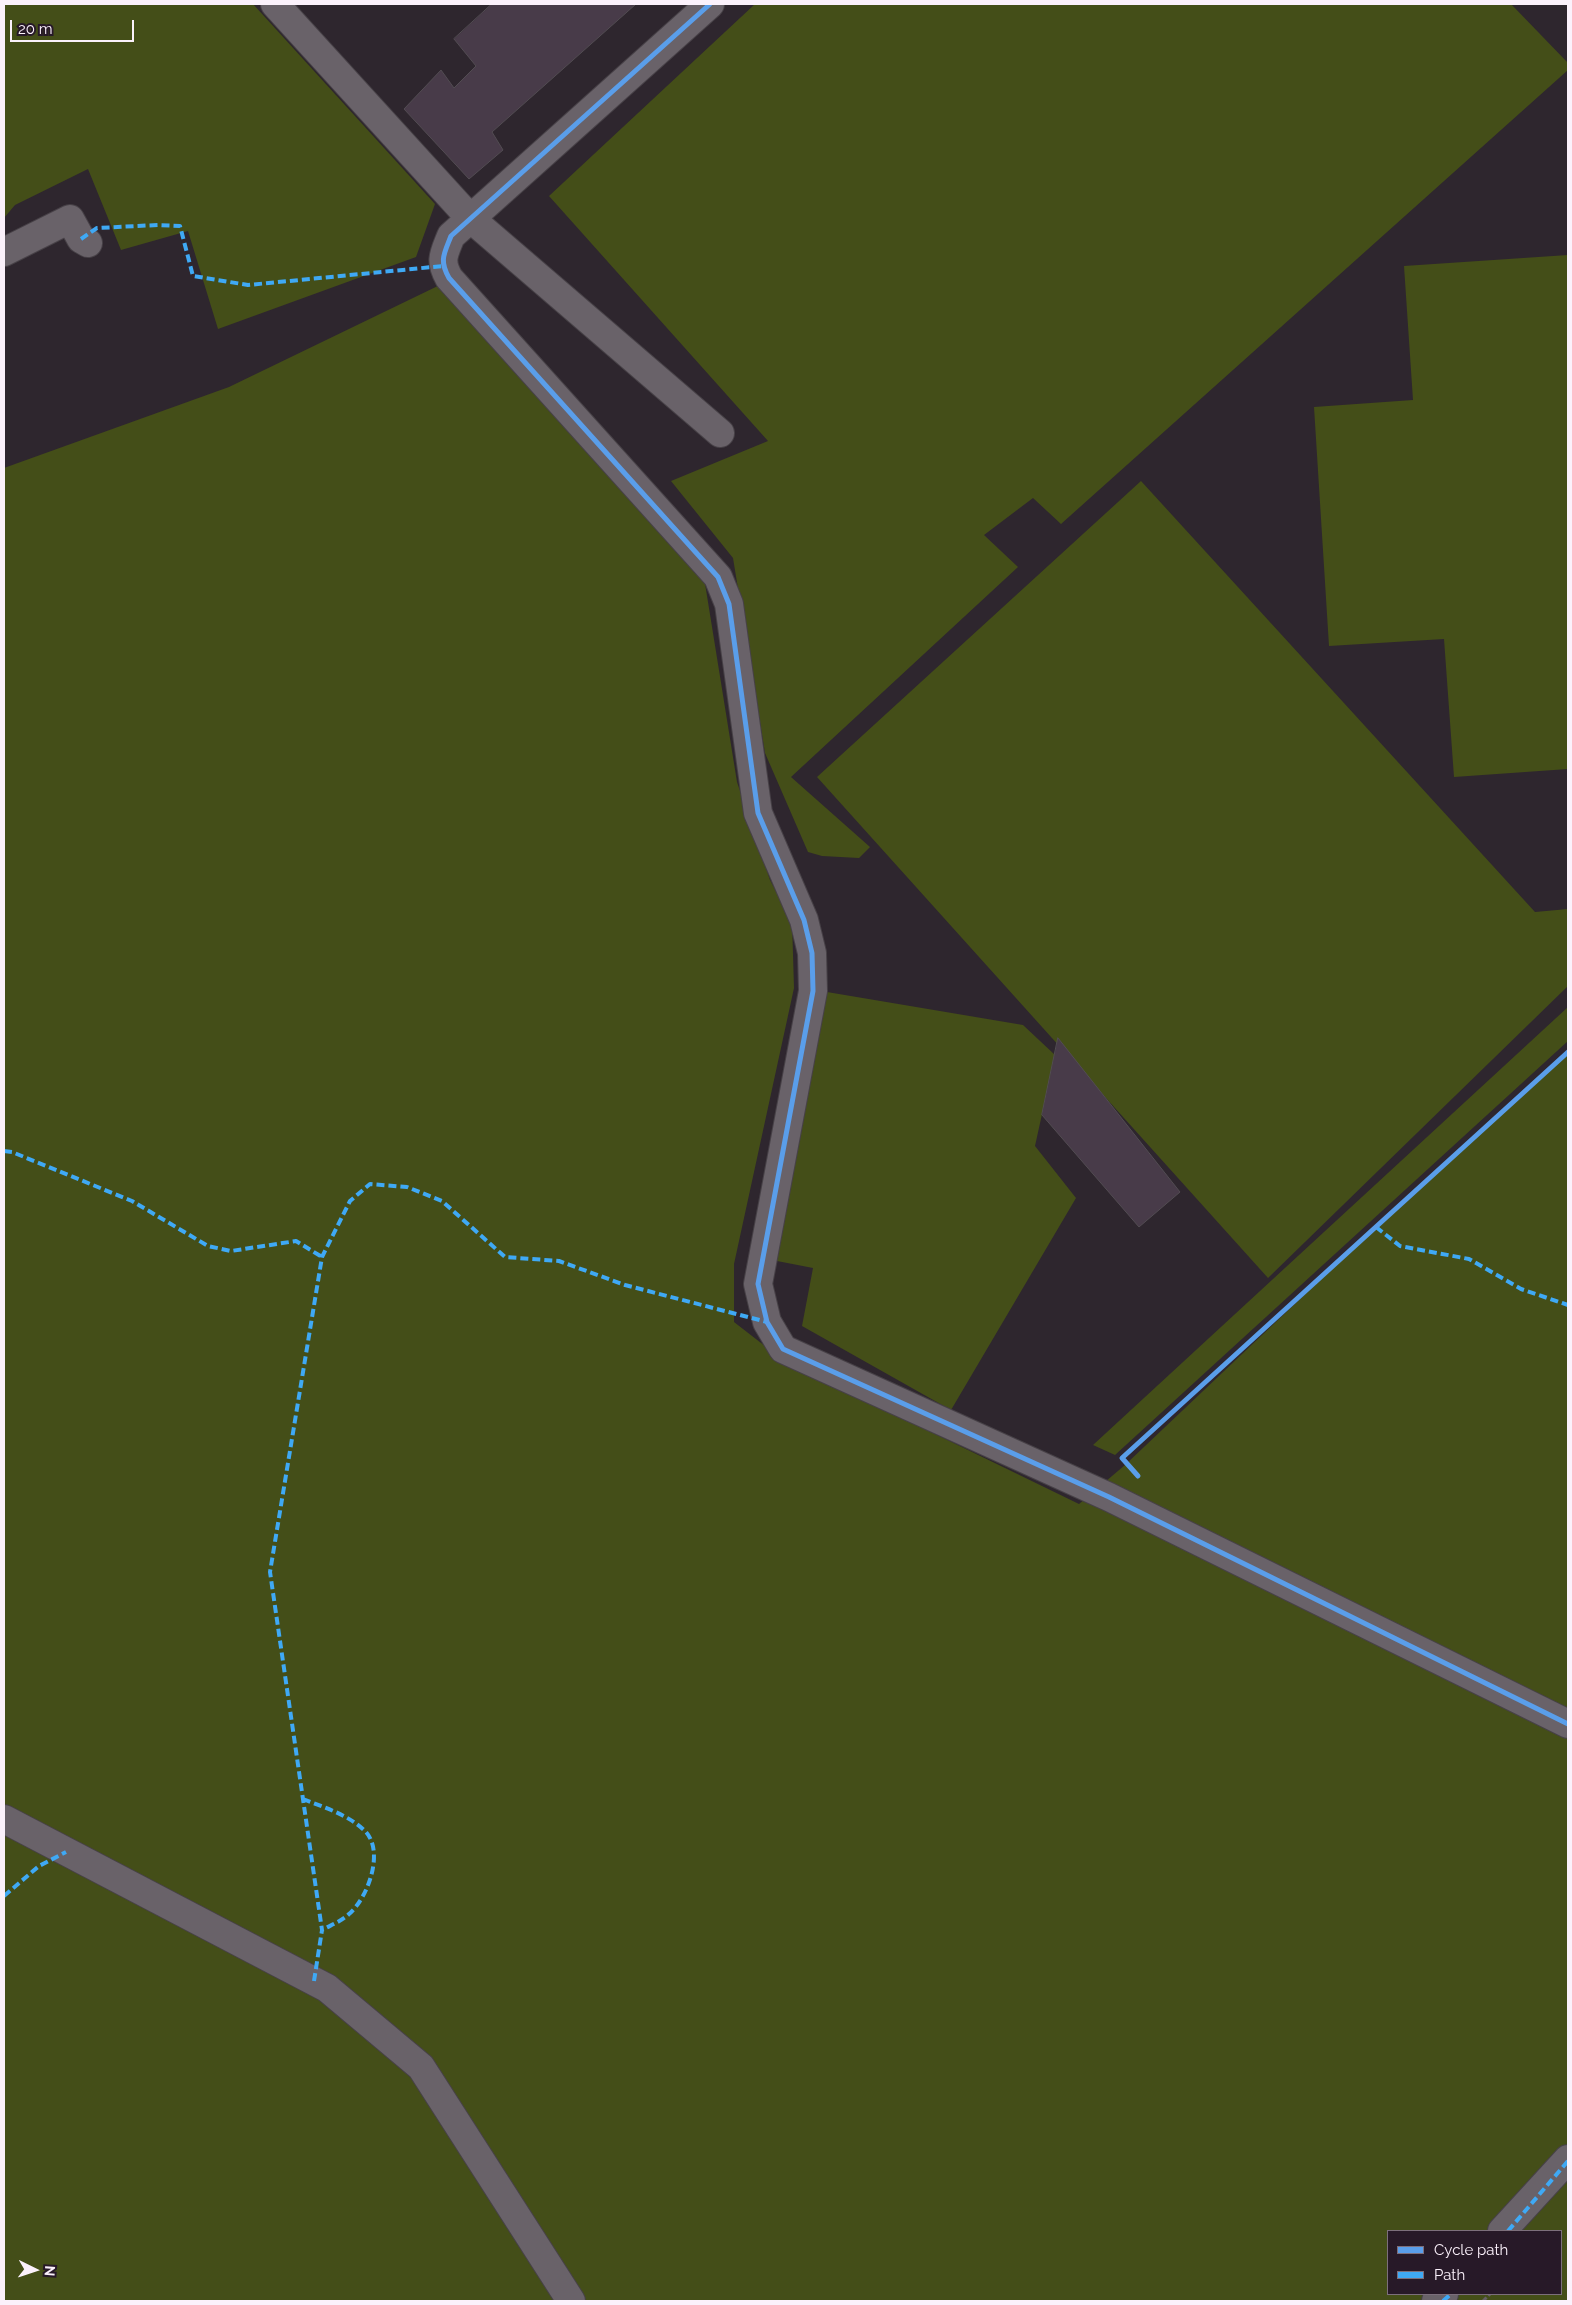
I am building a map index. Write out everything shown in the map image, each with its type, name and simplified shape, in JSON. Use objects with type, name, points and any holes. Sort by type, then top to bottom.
[{"type":"street","points":[[275,4],[470,218],[720,433]]},
{"type":"street","points":[[710,4],[451,236],[442,259],[449,278],[718,577],[729,604],[758,813],[804,920],[812,953],[813,991],[758,1284],[767,1322],[783,1349],[1109,1497],[1568,1724]]},
{"type":"street","points":[[4,252],[70,219],[81,239],[88,243]]},
{"type":"street","points":[[4,1819],[327,1988],[422,2067],[571,2301]]},
{"type":"street","points":[[1503,2230],[1568,2159]]},
{"type":"path","points":[[1132,1470],[1122,1458],[1568,1052]]},
{"type":"green space","points":[[4,4],[253,4],[435,204],[416,257],[218,329],[188,231],[121,250],[88,169],[15,205],[4,218]]},
{"type":"green space","points":[[755,4],[1511,4],[1568,63],[1568,70],[1061,524],[1033,498],[984,535],[1018,567],[791,777],[870,847],[859,858],[822,856],[808,852],[765,753],[733,558],[671,481],[768,441],[549,196]]},
{"type":"green space","points":[[1568,255],[1568,769],[1454,777],[1444,639],[1329,646],[1314,407],[1413,400],[1404,266]]},
{"type":"green space","points":[[444,283],[703,571],[737,782],[770,880],[792,921],[794,988],[734,1264],[734,1322],[783,1360],[1079,1504],[1125,1465],[1376,1227],[1568,1052],[1568,2301],[4,2301],[4,468],[229,387]]},
{"type":"green space","points":[[1141,481],[1535,912],[1568,909],[1568,986],[1268,1278],[817,777]]},
{"type":"green space","points":[[827,992],[1023,1025],[1055,1055],[1035,1146],[1076,1198],[951,1410],[802,1326],[813,1268],[777,1261],[774,1233]]},
{"type":"green space","points":[[1568,1007],[1568,1041],[1115,1455],[1093,1445]]},
{"type":"building","points":[[492,4],[636,4],[492,132],[503,150],[469,179],[404,109],[441,70],[454,88],[476,66],[454,39]]},
{"type":"building","points":[[1058,1038],[1180,1192],[1139,1227],[1042,1115]]},
{"type":"marked path","points":[[81,239],[97,228],[158,225],[180,226],[193,276],[248,285],[443,266]]},
{"type":"marked path","points":[[4,1151],[12,1152],[132,1201],[208,1246],[231,1251],[296,1241],[322,1257]]},
{"type":"marked path","points":[[314,1981],[322,1930],[270,1572],[322,1257],[350,1201],[370,1184],[407,1187],[442,1201],[505,1257],[559,1261],[625,1285],[767,1322]]},
{"type":"marked path","points":[[1376,1227],[1400,1246],[1469,1259],[1521,1289],[1568,1305]]},
{"type":"marked path","points":[[303,1799],[336,1812],[359,1825],[371,1840],[374,1850],[372,1874],[368,1886],[356,1907],[340,1921],[322,1930]]},
{"type":"marked path","points":[[4,1896],[39,1866],[66,1852]]},
{"type":"marked path","points":[[1509,2230],[1568,2161]]},
{"type":"marked path","points":[[1443,2301],[1450,2295]]},
{"type":"cycle path","points":[[710,4],[451,236],[443,262],[449,278],[718,577],[729,604],[758,813],[804,920],[812,953],[813,991],[758,1284],[767,1322],[783,1349],[1109,1497],[1568,1724]]},
{"type":"cycle path","points":[[1138,1476],[1122,1458],[1568,1052]]}]
